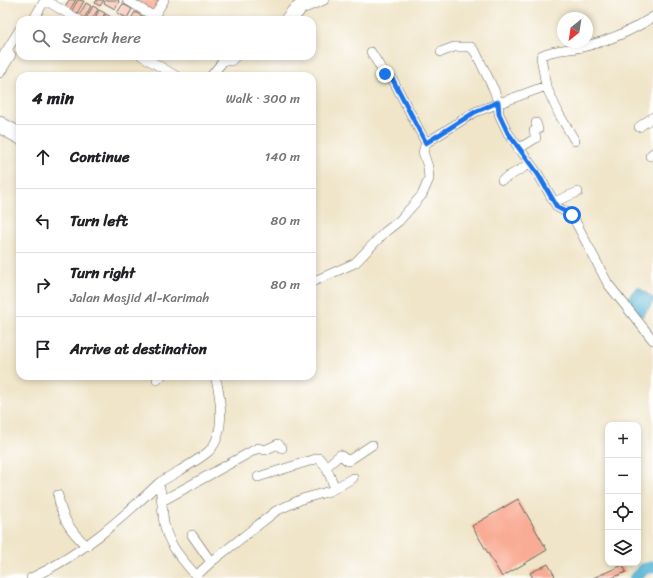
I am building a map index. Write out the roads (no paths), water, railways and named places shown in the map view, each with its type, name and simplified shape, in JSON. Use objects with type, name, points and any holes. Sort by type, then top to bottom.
[{"type":"street","points":[[28,16],[38,0]]},
{"type":"street","points":[[35,16],[45,0],[72,16]]},
{"type":"street","points":[[127,0],[149,16]]},
{"type":"street","points":[[153,16],[164,0]]},
{"type":"street","points":[[287,16],[292,10],[305,0]]},
{"type":"street","points":[[296,16],[302,9],[324,0]]},
{"type":"street","points":[[575,141],[561,119],[546,86],[541,57],[542,55],[561,49],[581,47],[622,36],[653,17]]},
{"type":"street","points":[[0,61],[16,35]]},
{"type":"street","points":[[0,73],[16,47]]},
{"type":"street","points":[[441,52],[454,47],[471,47],[476,53],[498,102],[500,125],[530,164],[557,207],[572,215],[608,284],[653,340]]},
{"type":"street","points":[[371,52],[382,70],[393,80],[426,143]]},
{"type":"street","points":[[149,60],[169,72]]},
{"type":"street","points":[[214,72],[222,60]]},
{"type":"street","points":[[316,280],[355,263],[385,232],[399,221],[422,196],[429,179],[428,167],[423,152],[426,143],[475,112],[498,102],[546,86]]},
{"type":"street","points":[[639,127],[653,117]]},
{"type":"street","points":[[0,121],[16,130]]},
{"type":"street","points":[[518,149],[536,138],[534,131],[538,129],[536,123]]},
{"type":"street","points":[[0,129],[16,138]]},
{"type":"street","points":[[502,180],[530,164]]},
{"type":"street","points":[[554,202],[578,192]]},
{"type":"street","points":[[31,578],[57,566],[87,546],[127,514],[160,484],[204,455],[216,440],[220,417],[215,380]]},
{"type":"street","points":[[162,499],[258,448],[266,450],[278,444],[282,448]]},
{"type":"street","points":[[326,467],[340,455],[348,461],[372,445]]},
{"type":"street","points":[[258,477],[317,457],[321,459],[326,467],[335,488]]},
{"type":"street","points":[[160,484],[164,524],[168,537],[178,555],[197,577],[211,562],[285,506],[335,488],[353,478]]},
{"type":"street","points":[[58,495],[60,510],[71,530],[87,546]]},
{"type":"street","points":[[192,535],[211,562]]},
{"type":"water","points":[[638,287],[653,298],[652,304],[643,316],[638,315],[626,300]]},
{"type":"waterway","points":[[635,578],[644,569],[653,567]]}]
